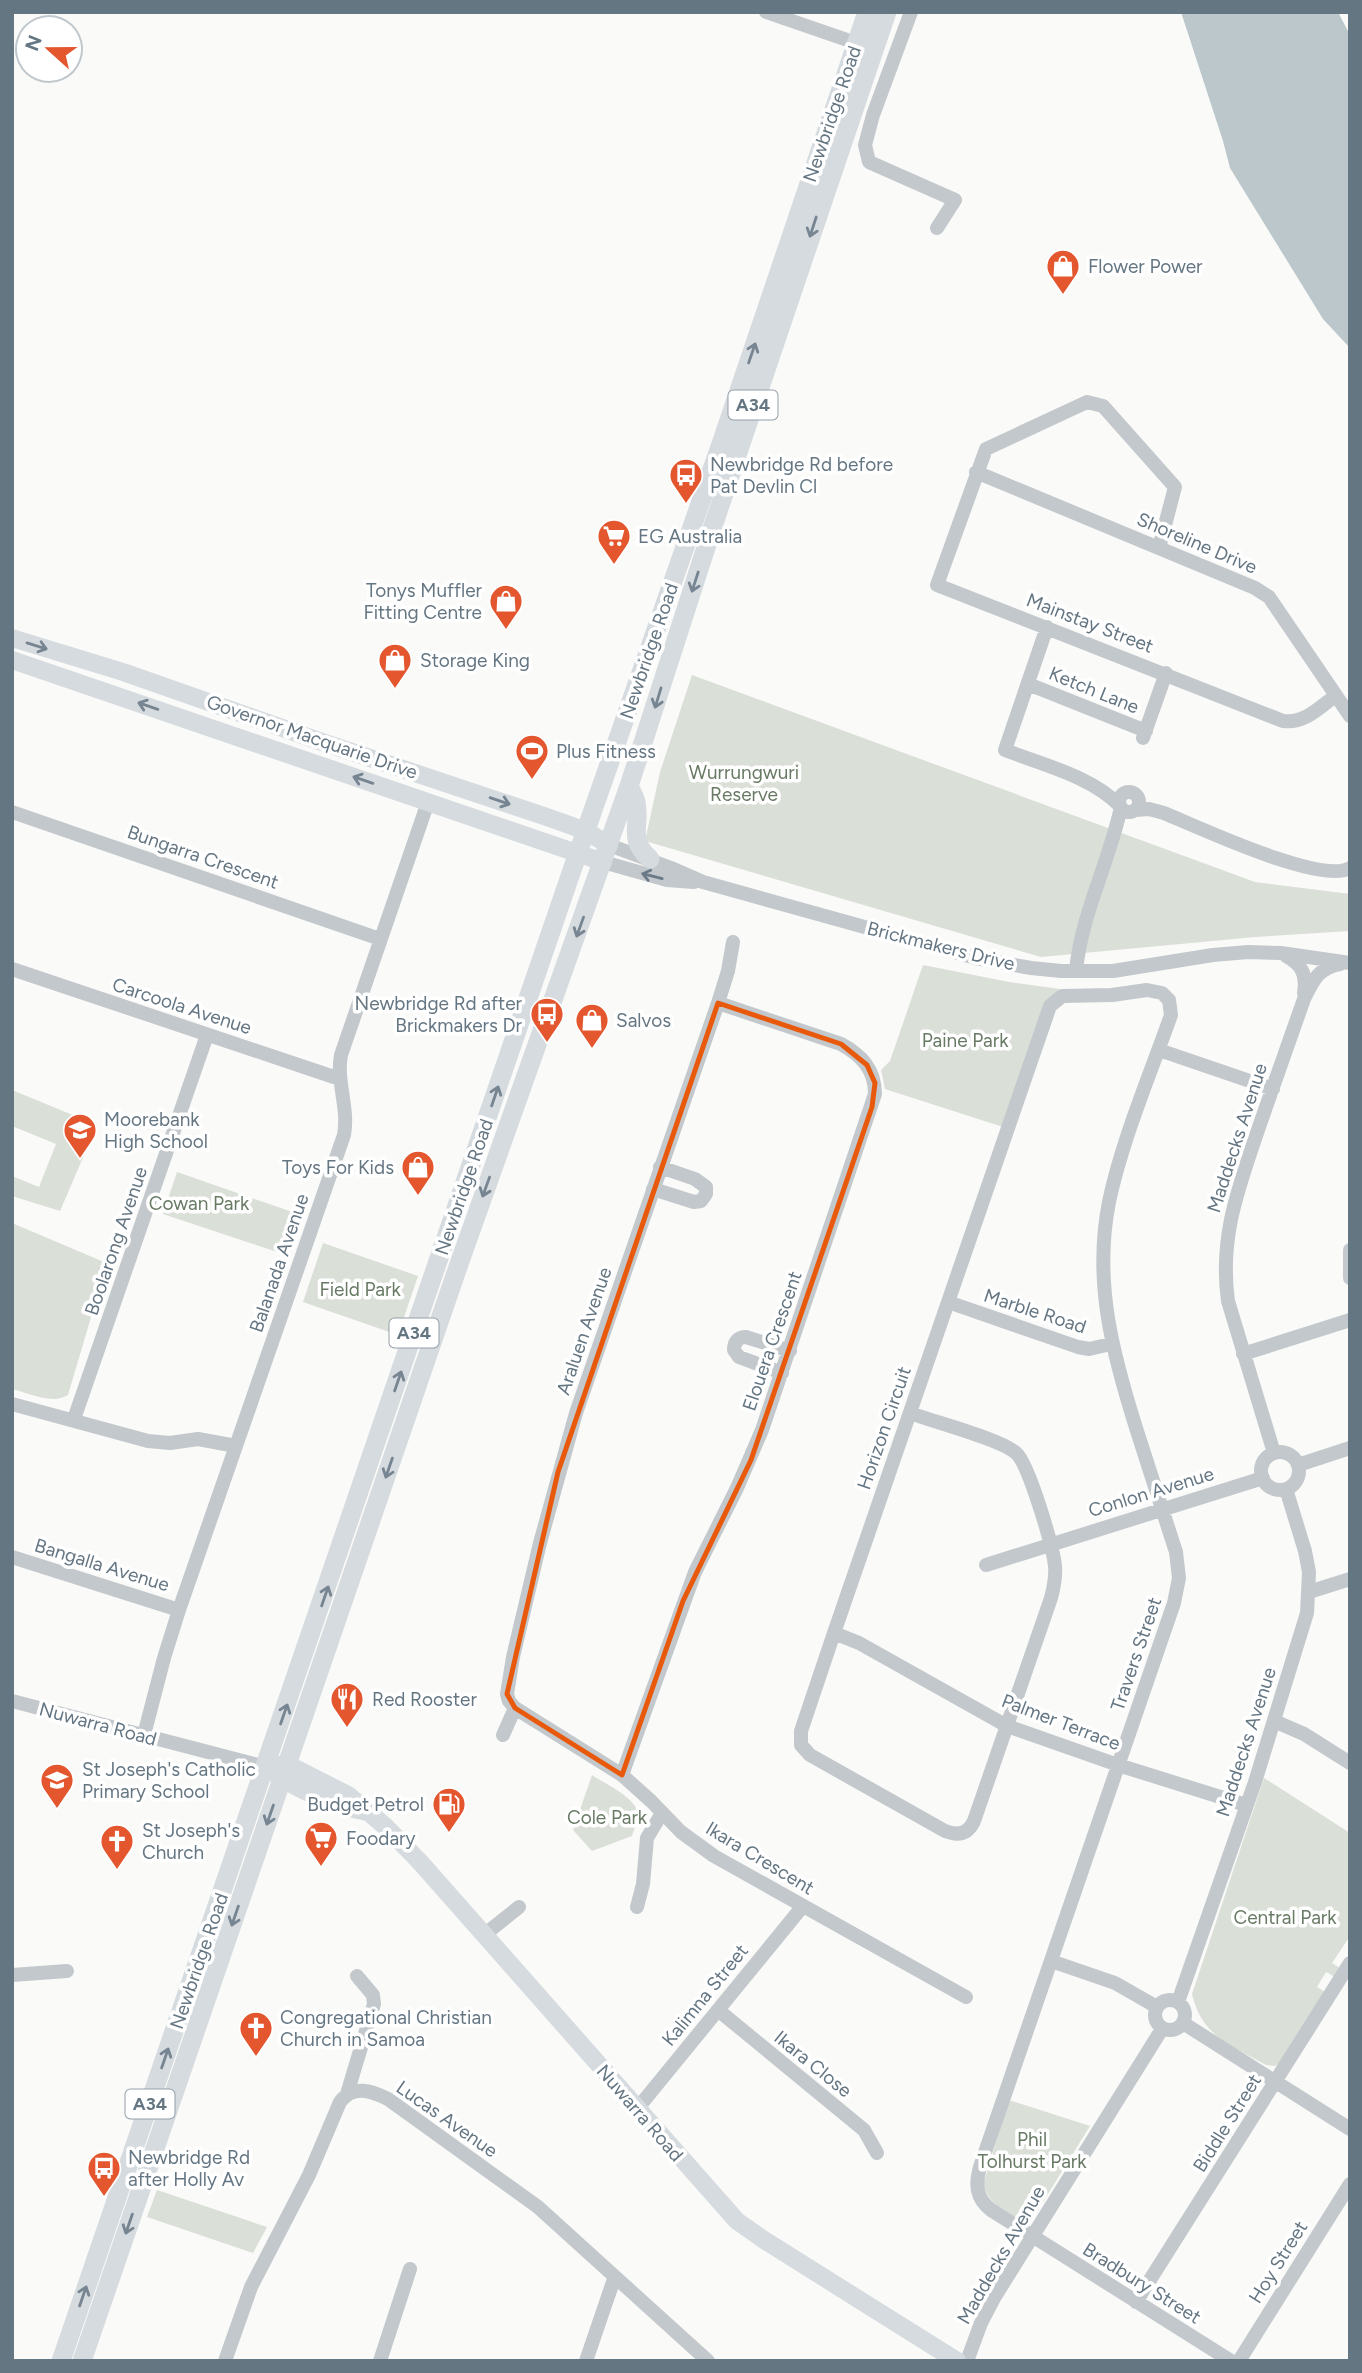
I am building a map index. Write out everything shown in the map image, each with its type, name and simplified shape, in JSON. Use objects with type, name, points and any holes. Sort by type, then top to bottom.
[{"type":"highway","name":"Newbridge Road","points":[[61,2361],[727,428],[867,12]]},
{"type":"highway","name":"Newbridge Road","points":[[82,2361],[459,1264],[606,854],[714,522],[887,12]]},
{"type":"highway","points":[[629,786],[636,802],[638,847],[650,859]]},
{"type":"main road","name":"Governor Macquarie Drive","points":[[12,638],[123,672],[586,831],[606,854]]},
{"type":"main road","name":"Governor Macquarie Drive","points":[[12,660],[578,855]]},
{"type":"main road","name":"Brickmakers Drive","points":[[578,855],[606,854]]},
{"type":"main road","name":"Nuwarra Road","points":[[266,1767],[285,1772],[342,1808],[367,1812],[386,1827],[485,1935],[713,2197],[743,2226],[957,2361]]},
{"type":"street","points":[[766,12],[856,43]]},
{"type":"street","points":[[911,12],[890,66],[865,145],[869,162],[955,200],[937,228]]},
{"type":"street","points":[[976,472],[986,449],[1081,404],[1103,406],[1175,487],[1159,548]]},
{"type":"street","name":"Shoreline Drive","points":[[976,472],[1255,588],[1269,597],[1350,716]]},
{"type":"street","name":"Mainstay Street","points":[[976,472],[937,585],[1283,720],[1301,720],[1335,696]]},
{"type":"street","points":[[1046,627],[1005,750],[1088,783],[1129,806],[1149,801],[1164,813],[1297,866],[1338,872],[1350,868]]},
{"type":"street","name":"Ketch Lane","points":[[1028,684],[1144,735],[1166,673]]},
{"type":"street","name":"Balanada Avenue","points":[[144,1735],[179,1610],[344,1135],[346,1113],[340,1079],[341,1055],[428,802]]},
{"type":"street","points":[[1076,971],[1078,947],[1086,920],[1129,806]]},
{"type":"street","name":"Bungarra Crescent","points":[[12,812],[380,939]]},
{"type":"street","name":"Brickmakers Drive","points":[[606,854],[650,859],[703,882],[989,961],[1031,968],[1113,971],[1213,955],[1282,953],[1349,963]]},
{"type":"street","name":"Brickmakers Drive","points":[[606,854],[667,880],[703,882]]},
{"type":"street","name":"Araluen Avenue","points":[[515,1708],[507,1698],[509,1678],[558,1472],[718,1003],[733,942]]},
{"type":"street","name":"Maddecks Avenue","points":[[1282,953],[1303,970],[1306,978],[1304,999]]},
{"type":"street","name":"Maddecks Avenue","points":[[1274,1453],[1228,1301],[1224,1276],[1225,1252],[1234,1203],[1304,999],[1318,972],[1329,966],[1349,963]]},
{"type":"street","name":"Carcoola Avenue","points":[[12,969],[340,1079]]},
{"type":"street","name":"Horizon Circuit","points":[[1007,1726],[972,1826],[961,1834],[945,1831],[803,1749],[800,1741],[834,1633],[1048,1010],[1053,1001],[1068,996],[1112,995],[1147,990],[1162,993],[1169,1000],[1171,1010],[1159,1050]]},
{"type":"street","name":"Elouera Crescent","points":[[622,1776],[683,1601],[709,1542],[751,1460],[872,1107],[875,1083],[861,1057],[841,1044],[718,1003]]},
{"type":"street","name":"Boolarong Avenue","points":[[74,1419],[207,1035]]},
{"type":"street","points":[[1159,1050],[1273,1088]]},
{"type":"street","name":"Travers Street","points":[[1032,2236],[984,2204],[979,2197],[977,2178],[1177,1592],[1179,1565],[1111,1344],[1103,1289],[1106,1221],[1121,1158],[1159,1050]]},
{"type":"street","points":[[653,1189],[694,1202],[701,1201],[706,1194],[706,1187],[699,1181],[660,1167]]},
{"type":"street","points":[[1350,1250],[1350,1278]]},
{"type":"street","name":"Marble Road","points":[[948,1302],[1078,1347],[1089,1349],[1111,1344]]},
{"type":"street","points":[[1243,1354],[1350,1320]]},
{"type":"street","points":[[782,1373],[739,1357],[734,1350],[735,1343],[746,1337],[790,1351]]},
{"type":"street","points":[[12,1404],[148,1441],[170,1443],[198,1439],[236,1446]]},
{"type":"street","points":[[910,1413],[1015,1452],[1027,1472],[1050,1544],[1055,1562],[1054,1586],[1007,1726]]},
{"type":"street","points":[[1298,1465],[1350,1448]]},
{"type":"street","points":[[1274,1453],[1291,1455],[1298,1465],[1298,1477],[1286,1489],[1275,1489],[1263,1478],[1262,1466],[1274,1453]]},
{"type":"street","name":"Conlon Avenue","points":[[986,1565],[1263,1478]]},
{"type":"street","name":"Maddecks Avenue","points":[[1178,2002],[1302,1633],[1309,1592],[1305,1551],[1286,1489]]},
{"type":"street","name":"Bangalla Avenue","points":[[12,1557],[179,1610]]},
{"type":"street","points":[[1309,1592],[1350,1579]]},
{"type":"street","name":"Palmer Terrace","points":[[834,1633],[859,1643],[1007,1726],[1118,1765],[1246,1805]]},
{"type":"street","name":"Nuwarra Road","points":[[12,1701],[266,1767]]},
{"type":"street","points":[[503,1735],[515,1708]]},
{"type":"street","name":"Ikara Crescent","points":[[515,1708],[622,1776],[698,1845],[966,1997]]},
{"type":"street","points":[[1274,1721],[1304,1734],[1350,1763]]},
{"type":"street","points":[[637,1907],[643,1884],[647,1838],[662,1814]]},
{"type":"street","name":"Kalimna Street","points":[[637,2109],[803,1906]]},
{"type":"street","points":[[485,1935],[519,1907]]},
{"type":"street","points":[[1051,1961],[1115,1983],[1157,2007]]},
{"type":"street","name":"Biddle Street","points":[[1136,2302],[1350,1964]]},
{"type":"street","points":[[12,1975],[66,1971]]},
{"type":"street","points":[[225,2361],[256,2276],[309,2175],[340,2102],[347,2094],[374,2004],[373,1995],[357,1976]]},
{"type":"street","points":[[1168,2000],[1178,2002],[1185,2013],[1183,2023],[1172,2031],[1162,2029],[1154,2017],[1157,2007],[1168,2000]]},
{"type":"street","name":"Ikara Close","points":[[718,2011],[864,2130],[877,2153]]},
{"type":"street","points":[[1183,2023],[1350,2129]]},
{"type":"street","name":"Maddecks Avenue","points":[[967,2361],[988,2310],[1162,2029]]},
{"type":"street","name":"Lucas Avenue","points":[[347,2094],[362,2090],[388,2099],[538,2207],[614,2279],[708,2361]]},
{"type":"street","name":"Hoy Street","points":[[1239,2361],[1350,2184]]},
{"type":"street","name":"Bradbury Street","points":[[1032,2236],[1231,2361]]},
{"type":"street","points":[[380,2361],[410,2269]]},
{"type":"street","points":[[586,2361],[614,2279]]},
{"type":"highlighted area","points":[[718,1003],[841,1044],[867,1065],[875,1083],[872,1107],[751,1460],[683,1601],[622,1775],[515,1708],[507,1694],[558,1472]]},
{"type":"green space","name":"Wurrungwuri Reserve","points":[[692,675],[1255,882],[1350,894],[1350,931],[1041,957],[645,841],[660,772]]},
{"type":"green space","name":"Paine Park","points":[[923,965],[1060,989],[1051,996],[1003,1127],[885,1089],[881,1070],[890,1061]]},
{"type":"green space","points":[[12,1090],[97,1125],[60,1211],[12,1196],[12,1176],[39,1187],[56,1144],[12,1126]]},
{"type":"green space","name":"Cowan Park","points":[[177,1172],[301,1215],[286,1255],[163,1214]]},
{"type":"green space","points":[[12,1223],[111,1265],[94,1307],[68,1395],[62,1398],[48,1399],[12,1389]]},
{"type":"green space","name":"Field Park","points":[[323,1243],[418,1276],[398,1335],[303,1302]]},
{"type":"green space","name":"Cole Park","points":[[592,1775],[632,1802],[638,1814],[632,1836],[592,1851],[573,1830]]},
{"type":"green space","name":"Central Park","points":[[1264,1778],[1350,1833],[1350,1940],[1348,1939],[1332,1963],[1340,1968],[1335,1977],[1326,1972],[1317,1987],[1325,1992],[1283,2062],[1275,2066],[1266,2065],[1220,2038],[1203,2020],[1192,1994]]},
{"type":"green space","name":"Phil Tolhurst Park","points":[[1009,2100],[1090,2126],[1037,2212],[1026,2221],[1012,2217],[1000,2209],[983,2185]]},
{"type":"green space","points":[[157,2190],[267,2227],[253,2253],[147,2217]]},
{"type":"shaded area","points":[[1181,12],[1338,12],[1350,35],[1350,348],[1323,319],[1230,168]]},
{"type":"place","name":"Flower Power","points":[[1063,296]]},
{"type":"place","name":"Newbridge Rd before Pat Devlin Cl","points":[[686,505]]},
{"type":"place","name":"EG Australia","points":[[614,566]]},
{"type":"place","name":"Tonys Muffler Fitting Centre","points":[[506,631]]},
{"type":"place","name":"Storage King","points":[[395,690]]},
{"type":"place","name":"Plus Fitness","points":[[532,781]]},
{"type":"place","name":"Newbridge Rd after Brickmakers Dr","points":[[547,1044]]},
{"type":"place","name":"Salvos","points":[[592,1050]]},
{"type":"place","name":"Moorebank High School","points":[[80,1160]]},
{"type":"place","name":"Toys For Kids","points":[[418,1197]]},
{"type":"place","name":"Red Rooster","points":[[347,1729]]},
{"type":"place","name":"St Joseph's Catholic Primary School","points":[[57,1810]]},
{"type":"place","name":"Budget Petrol","points":[[449,1834]]},
{"type":"place","name":"Foodary","points":[[321,1868]]},
{"type":"place","name":"St Joseph's Church","points":[[117,1871]]},
{"type":"place","name":"Congregational Christian Church in Samoa","points":[[256,2058]]},
{"type":"place","name":"Newbridge Rd after Holly Av","points":[[104,2198]]}]
